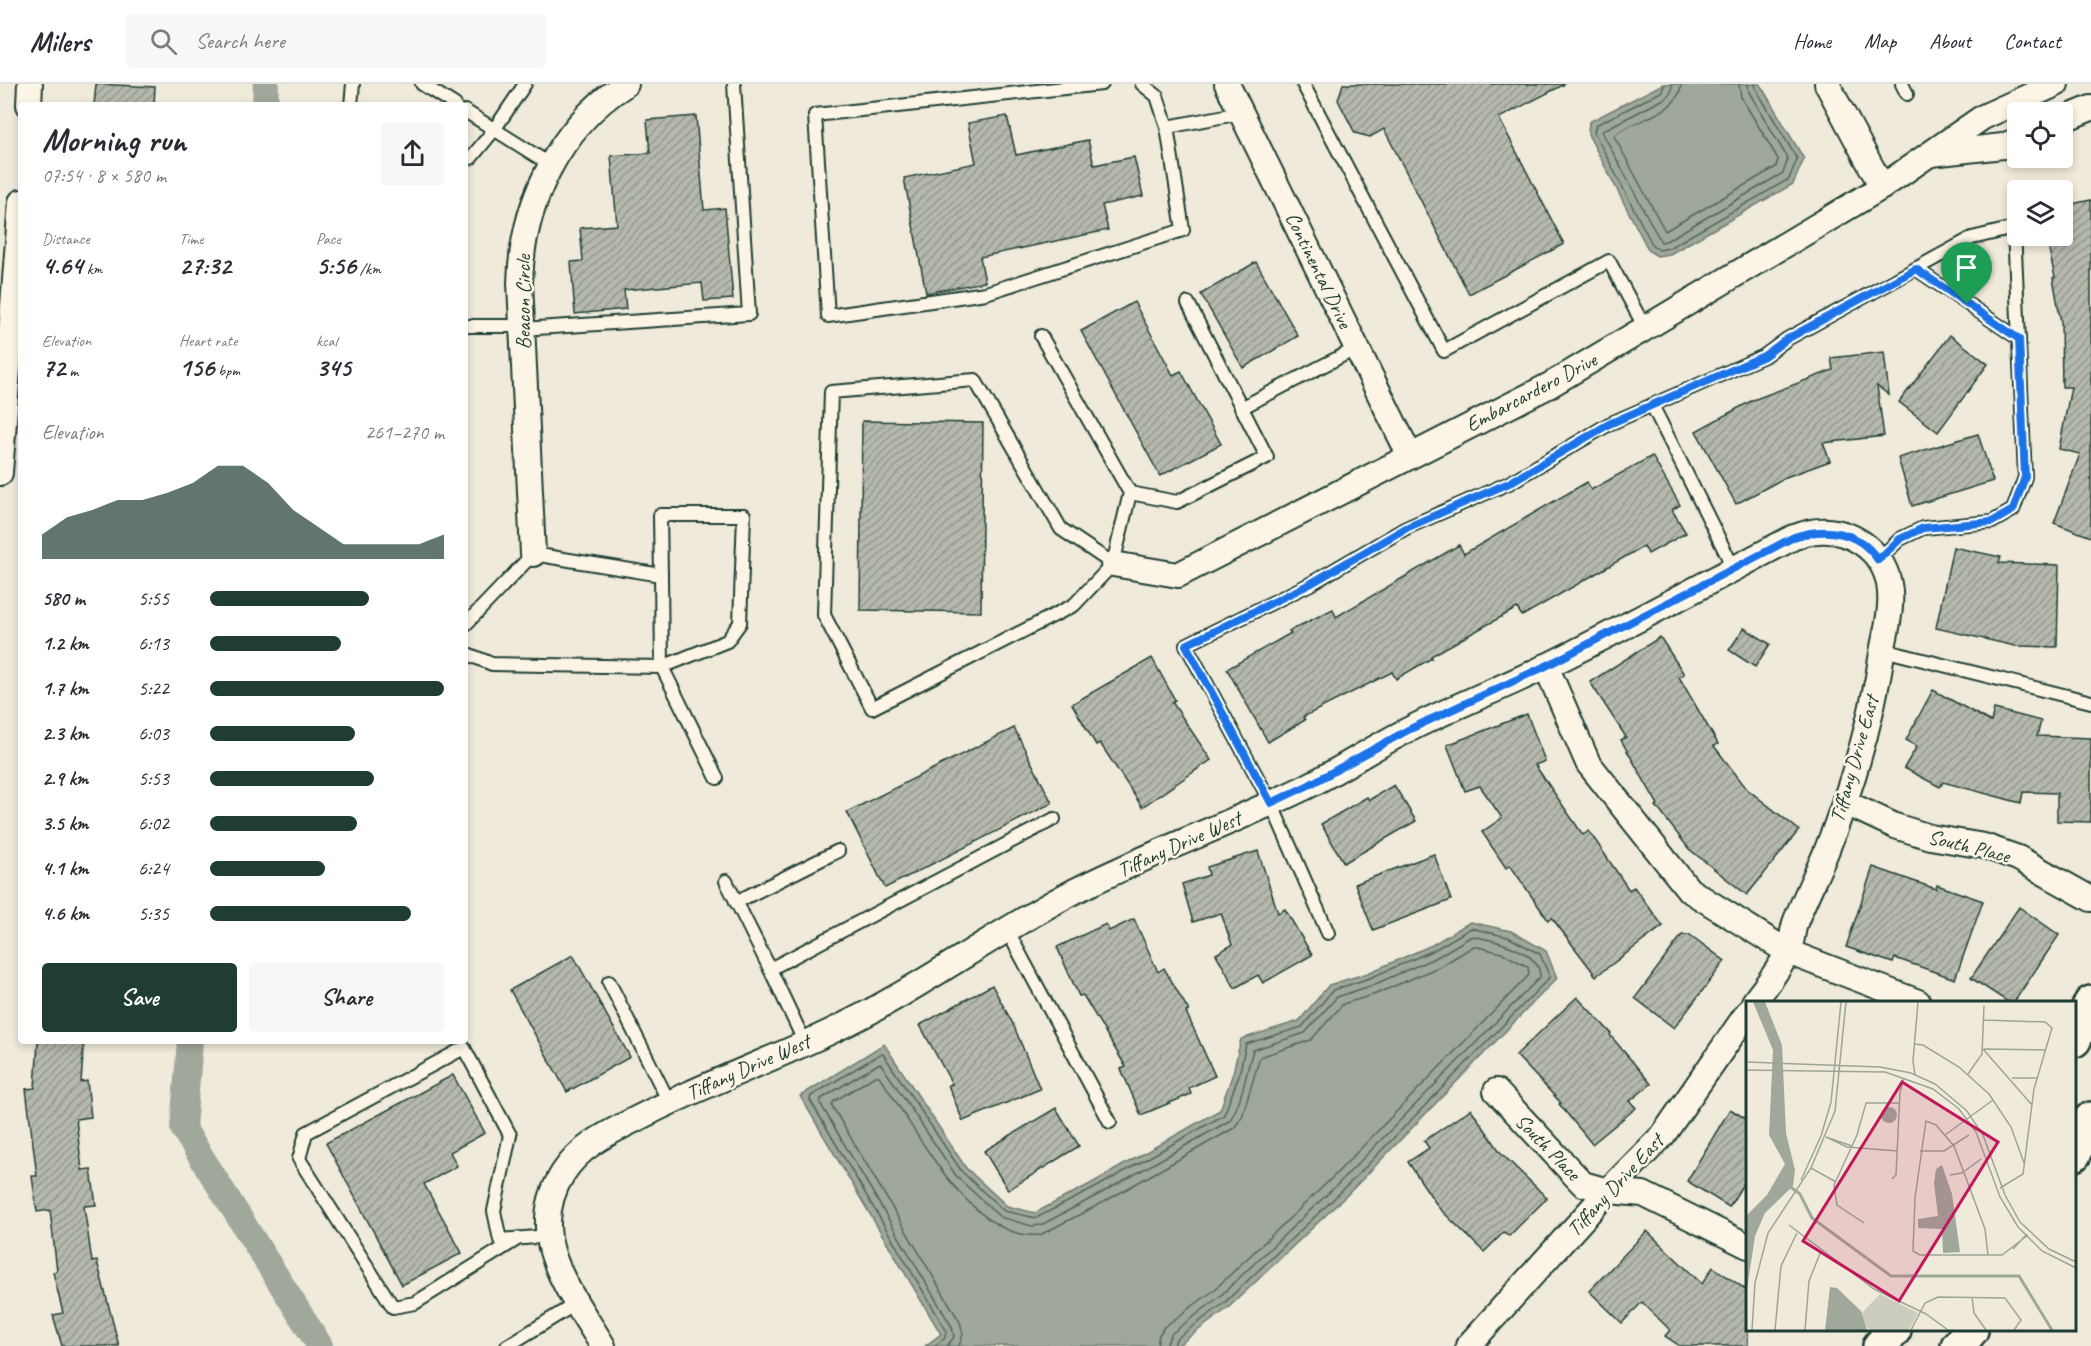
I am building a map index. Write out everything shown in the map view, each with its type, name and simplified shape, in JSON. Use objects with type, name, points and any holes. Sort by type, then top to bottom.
[{"type":"main road","points":[[2076,1036],[2091,1003]]},
{"type":"main road","points":[[2076,1150],[2091,1119]]},
{"type":"main road","points":[[1880,1346],[1892,1331]]},
{"type":"main road","points":[[1958,1346],[1969,1331]]},
{"type":"street","points":[[28,102],[30,84]]},
{"type":"street","name":"Beacon Circle","points":[[533,554],[520,265],[526,228],[537,193],[564,144],[587,115],[626,84]]},
{"type":"street","name":"Continental Drive","points":[[1227,84],[1410,456]]},
{"type":"street","points":[[1827,84],[1882,187]]},
{"type":"street","name":"Embarcardero Drive","points":[[1113,564],[1178,575],[1550,385],[1882,187],[1983,117],[2056,84]]},
{"type":"street","points":[[2073,115],[2091,108]]},
{"type":"street","name":"Embarcardero Drive","points":[[1929,155],[2007,144]]},
{"type":"street","points":[[0,472],[6,317],[18,225]]},
{"type":"street","name":"Tiffany Drive East","points":[[1755,1001],[1788,952],[1794,925],[1826,852],[1844,802],[1863,738],[1883,650],[1891,600],[1889,583],[1874,553],[1845,534],[1828,531]]},
{"type":"street","name":"Tiffany Drive West","points":[[548,1236],[549,1208],[561,1175],[585,1148],[600,1138],[669,1102],[834,1030],[911,990],[1007,930],[1072,893],[1148,855],[1309,785],[1408,730],[1546,666],[1794,537],[1811,532],[1828,531]]},
{"type":"street","points":[[1546,666],[1588,763],[1689,890],[1788,952],[1915,1001]]},
{"type":"street","name":"South Place","points":[[1844,802],[1895,826],[1930,837],[1984,846],[2018,858],[2091,899]]},
{"type":"street","name":"Tiffany Drive East","points":[[1477,1343],[1608,1191],[1663,1135],[1746,1015]]},
{"type":"street","name":"South Place","points":[[1496,1091],[1583,1184],[1608,1191],[1643,1194],[1746,1245]]},
{"type":"street","points":[[548,1236],[554,1262],[603,1346]]},
{"type":"lane","points":[[351,102],[353,84]]},
{"type":"lane","points":[[422,84],[450,102]]},
{"type":"lane","points":[[468,158],[471,158],[494,130],[525,84]]},
{"type":"lane","points":[[468,326],[522,328],[749,314],[734,84]]},
{"type":"lane","points":[[1102,84],[815,115],[828,316],[986,293],[1183,230],[1167,127],[1157,96],[1142,84]]},
{"type":"lane","points":[[1303,84],[1444,351],[1609,261],[1645,328]]},
{"type":"lane","points":[[468,113],[551,165]]},
{"type":"lane","points":[[1167,127],[1241,113]]},
{"type":"lane","points":[[1328,933],[1271,803],[1186,645],[1310,584],[1406,528],[1509,483],[1609,424],[1764,356],[1787,339],[1972,238],[2014,228],[2025,477],[2013,510],[1992,522],[1923,528],[1900,539],[1878,560]]},
{"type":"lane","points":[[1916,269],[2019,339]]},
{"type":"lane","points":[[1130,494],[1177,502],[1267,458],[1188,303]]},
{"type":"lane","points":[[1041,336],[1130,494],[1113,564],[1074,605],[872,708],[824,615],[831,392],[975,380],[1061,529],[1113,564]]},
{"type":"lane","points":[[1241,408],[1357,348]]},
{"type":"lane","points":[[1652,405],[1734,568]]},
{"type":"lane","points":[[468,654],[492,664],[663,667],[727,641],[741,623],[744,515],[660,515],[663,667],[717,778]]},
{"type":"lane","points":[[468,622],[533,554],[662,576]]},
{"type":"lane","points":[[1883,650],[2091,702]]},
{"type":"lane","points":[[770,969],[1054,819]]},
{"type":"lane","points":[[736,902],[838,851]]},
{"type":"lane","points":[[726,881],[805,1043]]},
{"type":"lane","points":[[1007,930],[1110,1122]]},
{"type":"lane","points":[[609,982],[669,1102]]},
{"type":"lane","points":[[519,1238],[415,1303],[393,1307],[299,1159],[306,1133],[464,1048],[510,1135],[494,1211],[500,1240],[519,1238],[548,1236]]},
{"type":"lane","points":[[507,1346],[577,1303]]},
{"type":"water","points":[[1663,84],[1760,84],[1804,159],[1793,184],[1670,254],[1657,256],[1649,251],[1588,134],[1589,122]]},
{"type":"water","points":[[1470,922],[1511,931],[1546,951],[1557,978],[1348,1194],[1227,1309],[1177,1346],[925,1346],[941,1334],[800,1096],[884,1044],[966,1168],[1007,1206],[1035,1213],[1220,1110],[1233,1073],[1241,1039],[1299,1021],[1329,985],[1368,973],[1432,945]]},
{"type":"building","points":[[96,84],[155,87],[154,102],[94,102]]},
{"type":"building","points":[[1343,84],[1565,84],[1499,118],[1564,244],[1469,294],[1384,129],[1370,137],[1355,133],[1338,100]]},
{"type":"building","points":[[696,116],[704,210],[725,208],[733,299],[704,301],[702,283],[624,290],[626,309],[575,314],[571,262],[583,261],[580,228],[617,225],[611,156],[650,153],[647,120]]},
{"type":"building","points":[[1007,116],[1016,155],[1088,140],[1094,165],[1134,157],[1143,196],[1102,205],[1108,230],[980,257],[985,282],[926,293],[904,178],[976,163],[968,123]]},
{"type":"building","points":[[2091,200],[2091,537],[2054,523],[2080,454],[2059,449],[2071,387],[2062,387],[2061,322],[2048,246],[2073,246],[2073,204]]},
{"type":"building","points":[[1256,262],[1298,336],[1243,368],[1201,294]]},
{"type":"building","points":[[1134,302],[1173,375],[1181,371],[1221,444],[1160,476],[1081,331]]},
{"type":"building","points":[[1950,335],[1988,364],[1938,432],[1899,402]]},
{"type":"building","points":[[1884,352],[1889,395],[1877,386],[1884,436],[1823,443],[1830,461],[1786,477],[1736,504],[1696,431],[1753,400],[1833,370],[1831,358]]},
{"type":"building","points":[[862,421],[983,423],[981,612],[860,610]]},
{"type":"building","points":[[1978,434],[1993,481],[1912,506],[1898,458]]},
{"type":"building","points":[[1652,456],[1680,505],[1672,510],[1686,533],[1648,554],[1644,546],[1522,616],[1517,608],[1431,656],[1432,658],[1396,679],[1392,672],[1303,717],[1305,720],[1268,742],[1227,669],[1291,633],[1289,631],[1333,609],[1336,617],[1459,545],[1464,554],[1587,482],[1591,490]]},
{"type":"building","points":[[1953,547],[2001,557],[1999,563],[2059,565],[2057,647],[2015,646],[1936,628]]},
{"type":"building","points":[[1744,628],[1770,644],[1755,667],[1729,650]]},
{"type":"building","points":[[1660,637],[1684,674],[1679,677],[1718,744],[1714,746],[1747,789],[1799,830],[1747,895],[1689,849],[1656,806],[1658,805],[1621,740],[1626,737],[1590,682]]},
{"type":"building","points":[[1152,658],[1175,700],[1172,702],[1211,760],[1142,807],[1100,743],[1096,745],[1072,704]]},
{"type":"building","points":[[1933,690],[1991,722],[1994,709],[2041,721],[2037,736],[2091,738],[2091,822],[2057,821],[2057,793],[2023,792],[2021,803],[1943,782],[1940,787],[1904,768],[1917,746],[1906,740]]},
{"type":"building","points":[[1527,714],[1545,761],[1535,765],[1583,835],[1589,831],[1629,890],[1634,887],[1663,926],[1596,976],[1552,918],[1548,920],[1510,865],[1506,868],[1482,832],[1502,818],[1480,786],[1465,791],[1447,745]]},
{"type":"building","points":[[1014,728],[1052,803],[885,888],[847,812]]},
{"type":"building","points":[[1394,785],[1416,821],[1344,863],[1321,824],[1367,797],[1369,800]]},
{"type":"building","points":[[1258,851],[1278,913],[1285,909],[1312,955],[1263,983],[1258,975],[1235,988],[1216,954],[1232,945],[1221,913],[1193,922],[1182,884],[1209,875],[1207,867]]},
{"type":"building","points":[[1434,854],[1451,900],[1373,930],[1355,884]]},
{"type":"building","points":[[1873,867],[1936,889],[1937,885],[1983,901],[1955,979],[1895,958],[1893,963],[1846,947]]},
{"type":"building","points":[[2019,907],[2059,935],[2015,1001],[2006,1001],[1971,978]]},
{"type":"building","points":[[1134,919],[1158,972],[1164,968],[1189,1011],[1186,1012],[1215,1076],[1189,1088],[1191,1094],[1141,1115],[1121,1069],[1126,1067],[1083,995],[1079,996],[1057,947],[1106,924],[1109,931]]},
{"type":"building","points":[[1682,935],[1690,935],[1725,961],[1674,1028],[1635,998]]},
{"type":"building","points":[[573,955],[630,1057],[567,1092],[510,990]]},
{"type":"building","points":[[992,985],[1013,1024],[1040,1089],[963,1121],[948,1085],[952,1084],[920,1025]]},
{"type":"building","points":[[1577,997],[1611,1033],[1610,1035],[1651,1084],[1630,1101],[1636,1108],[1592,1144],[1559,1104],[1561,1103],[1516,1055]]},
{"type":"building","points":[[38,1044],[84,1044],[81,1082],[87,1081],[91,1117],[76,1119],[82,1170],[91,1169],[96,1205],[84,1206],[92,1262],[97,1261],[119,1346],[62,1346],[53,1315],[63,1313],[53,1272],[57,1271],[50,1210],[37,1212],[32,1176],[37,1176],[26,1089],[35,1088]]},
{"type":"building","points":[[453,1075],[485,1133],[450,1152],[457,1166],[424,1184],[462,1253],[402,1285],[326,1143]]},
{"type":"building","points":[[1056,1108],[1079,1146],[1008,1190],[984,1151]]},
{"type":"building","points":[[1471,1109],[1501,1153],[1547,1198],[1509,1236],[1504,1232],[1484,1252],[1439,1208],[1408,1162],[1429,1148],[1424,1141]]},
{"type":"building","points":[[1730,1109],[1746,1119],[1746,1179],[1729,1207],[1687,1181]]},
{"type":"building","points":[[1647,1231],[1702,1284],[1713,1267],[1746,1290],[1748,1346],[1680,1346],[1665,1336],[1670,1330],[1642,1302],[1622,1323],[1589,1291]]},
{"type":"waterway","points":[[265,102],[266,84]]},
{"type":"waterway","points":[[190,1044],[183,1128],[320,1346]]},
{"type":"route","points":[[1916,269],[1967,304],[2019,339],[2025,477],[2013,510],[1992,522],[1923,528],[1900,539],[1878,560],[1874,553],[1845,534],[1828,531],[1811,532],[1794,537],[1546,666],[1408,730],[1309,785],[1271,803],[1186,645],[1310,584],[1406,528],[1509,483],[1609,424],[1764,356],[1787,339],[1916,269]]}]
